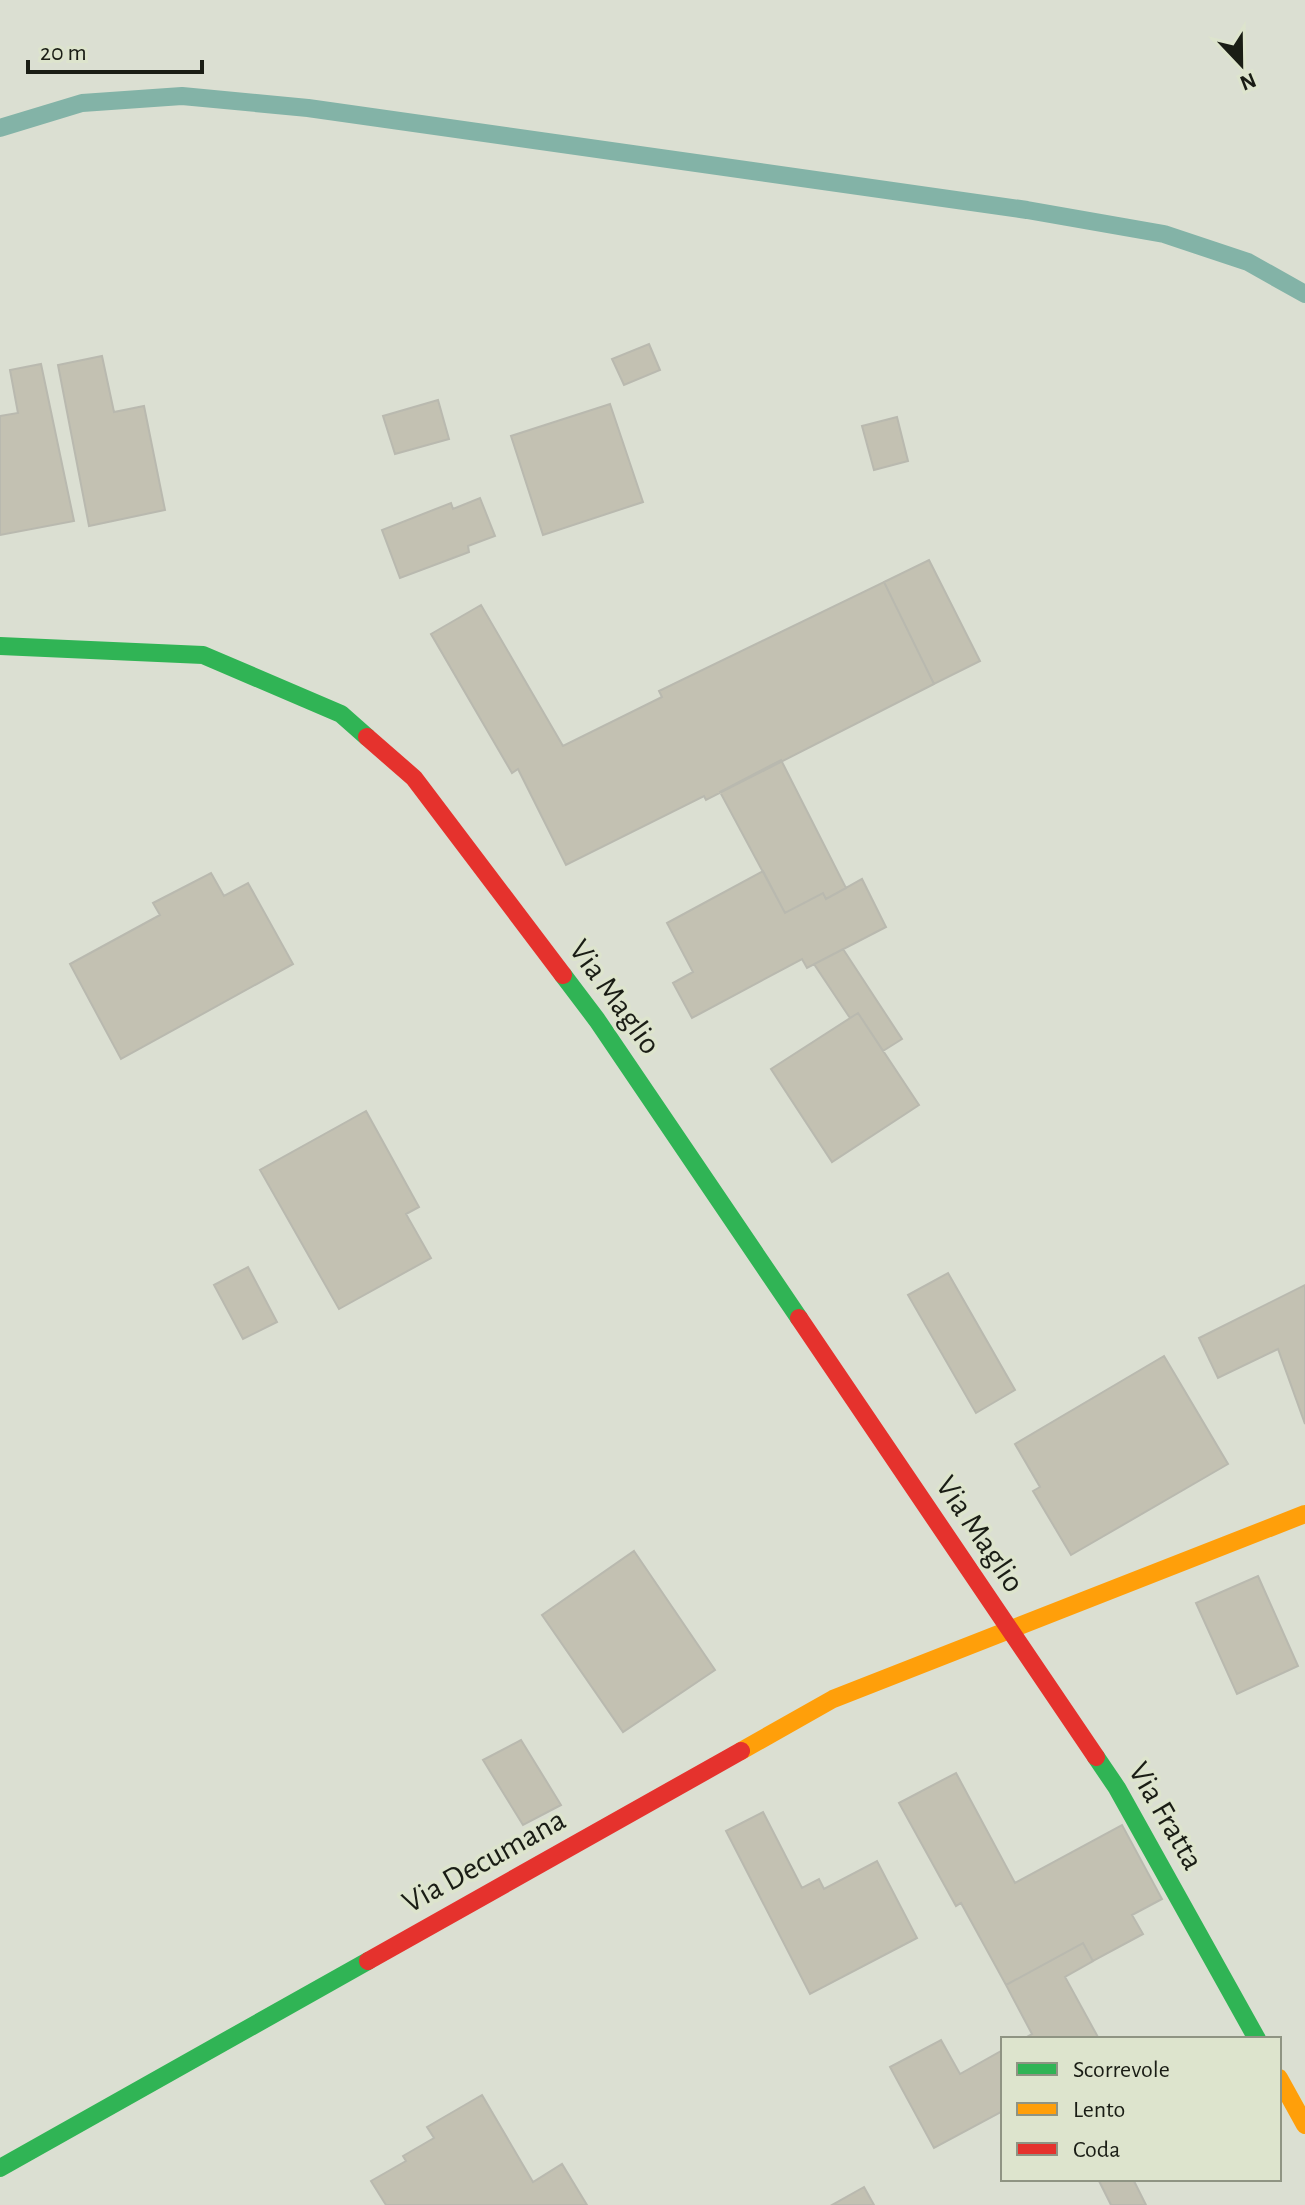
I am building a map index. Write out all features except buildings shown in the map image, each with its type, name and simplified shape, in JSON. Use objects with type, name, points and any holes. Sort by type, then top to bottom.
[{"type":"main road","name":"Via Maglio","points":[[0,646],[203,655],[341,714],[414,778],[597,1020],[1010,1631]]},
{"type":"main road","name":"Via Decumana","points":[[0,2168],[833,1699],[1305,1514]]},
{"type":"main road","name":"Via Fratta","points":[[1010,1631],[1117,1788],[1256,2037]]},
{"type":"main road","points":[[1281,2082],[1305,2125]]},
{"type":"waterway","points":[[0,128],[82,103],[182,96],[308,108],[1027,210],[1164,234],[1248,262],[1305,294]]},
{"type":"traffic: fast","points":[[0,646],[203,655],[341,714],[367,737]]},
{"type":"traffic: fast","points":[[563,975],[597,1020],[799,1318]]},
{"type":"traffic: fast","points":[[1096,1757],[1117,1788],[1256,2037]]},
{"type":"traffic: fast","points":[[0,2168],[368,1961]]},
{"type":"traffic: slow","points":[[741,1751],[833,1699],[1305,1514]]},
{"type":"traffic: slow","points":[[1281,2082],[1305,2125]]},
{"type":"traffic: jam","points":[[367,737],[414,778],[563,975]]},
{"type":"traffic: jam","points":[[799,1318],[1096,1757]]},
{"type":"traffic: jam","points":[[368,1961],[741,1751]]}]
